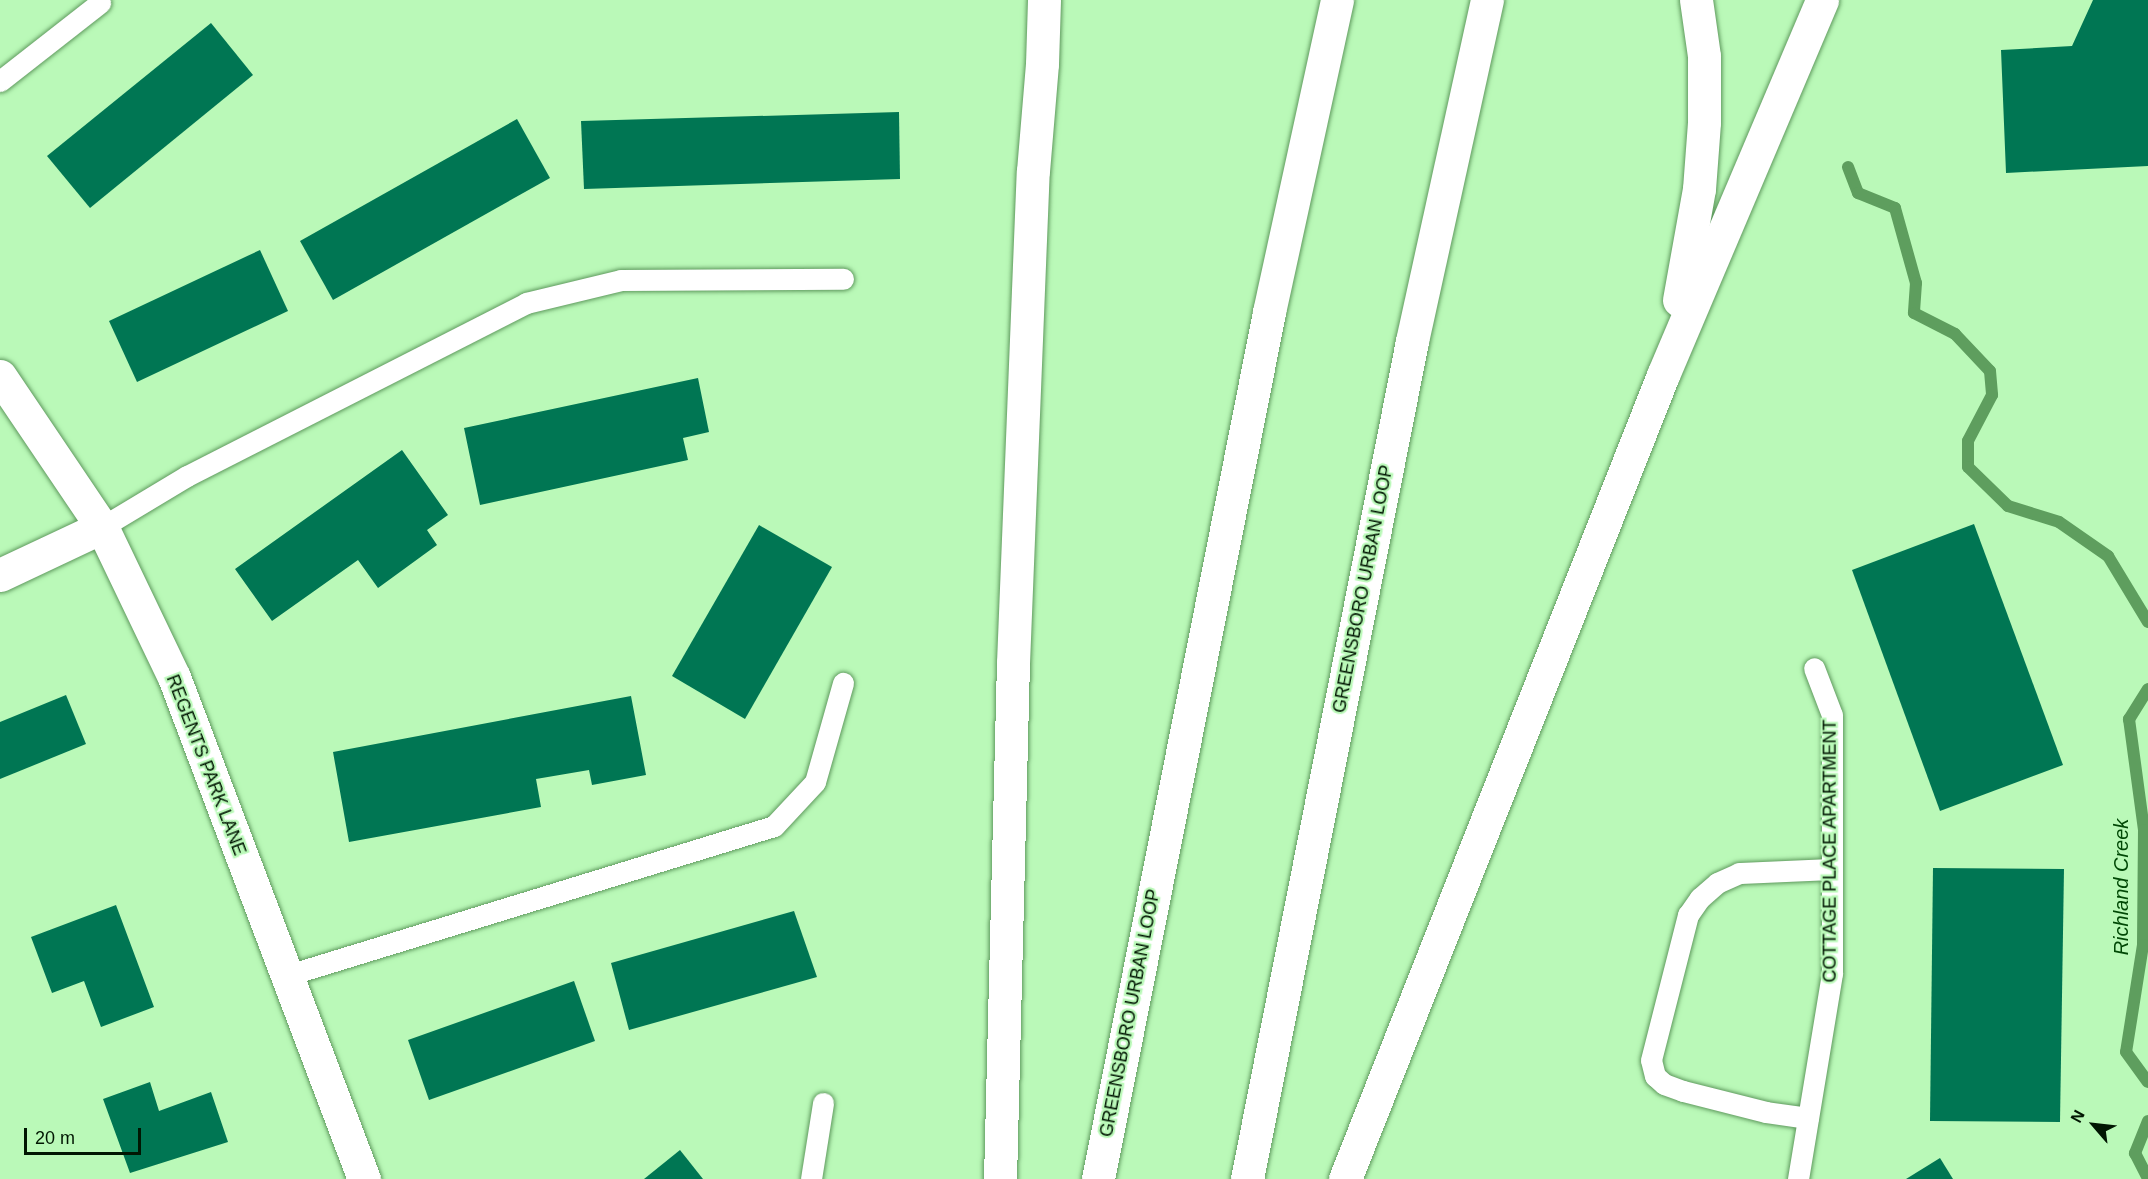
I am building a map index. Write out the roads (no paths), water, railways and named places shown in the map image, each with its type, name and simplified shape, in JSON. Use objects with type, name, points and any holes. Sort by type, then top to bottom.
[{"type":"main road","points":[[1000,1179],[1013,663],[1033,171],[1042,64],[1044,0]]},
{"type":"main road","points":[[1042,64],[1061,0]]},
{"type":"main road","name":"GREENSBORO URBAN LOOP","points":[[1098,1179],[1264,334],[1337,0]]},
{"type":"main road","name":"GREENSBORO URBAN LOOP","points":[[1247,1179],[1412,341],[1487,0]]},
{"type":"main road","points":[[1663,375],[1699,189],[1704,122],[1704,56],[1696,0]]},
{"type":"main road","points":[[1345,1179],[1663,375],[1822,0]]},
{"type":"main road","name":"REGENTS PARK LANE","points":[[0,376],[102,527],[174,677],[285,976],[364,1179]]},
{"type":"main road","points":[[0,575],[102,527]]},
{"type":"lane","points":[[0,81],[100,3]]},
{"type":"lane","points":[[102,527],[187,476],[526,303],[621,280],[843,279]]},
{"type":"lane","name":"COTTAGE PLACE APARTMENT","points":[[1798,1179],[1832,973],[1832,715],[1814,668]]},
{"type":"lane","points":[[285,976],[774,826],[815,783],[843,683]]},
{"type":"lane","points":[[1808,1118],[1766,1112],[1664,1084],[1655,1076],[1651,1059],[1688,915],[1700,898],[1717,883],[1739,873],[1832,869]]},
{"type":"lane","points":[[811,1179],[824,1103]]},
{"type":"waterway","name":"Richland Creek","points":[[1848,167],[1858,193],[1895,208],[1916,283],[1914,313],[1955,334],[1990,371],[1992,395],[1968,441],[1968,467],[2008,506],[2059,522],[2108,556],[2148,622]]},
{"type":"waterway","name":"Richland Creek","points":[[2148,689],[2129,719],[2144,830],[2143,945],[2126,1052],[2148,1082]]},
{"type":"waterway","name":"Richland Creek","points":[[2148,1121],[2135,1153],[2148,1178]]}]
